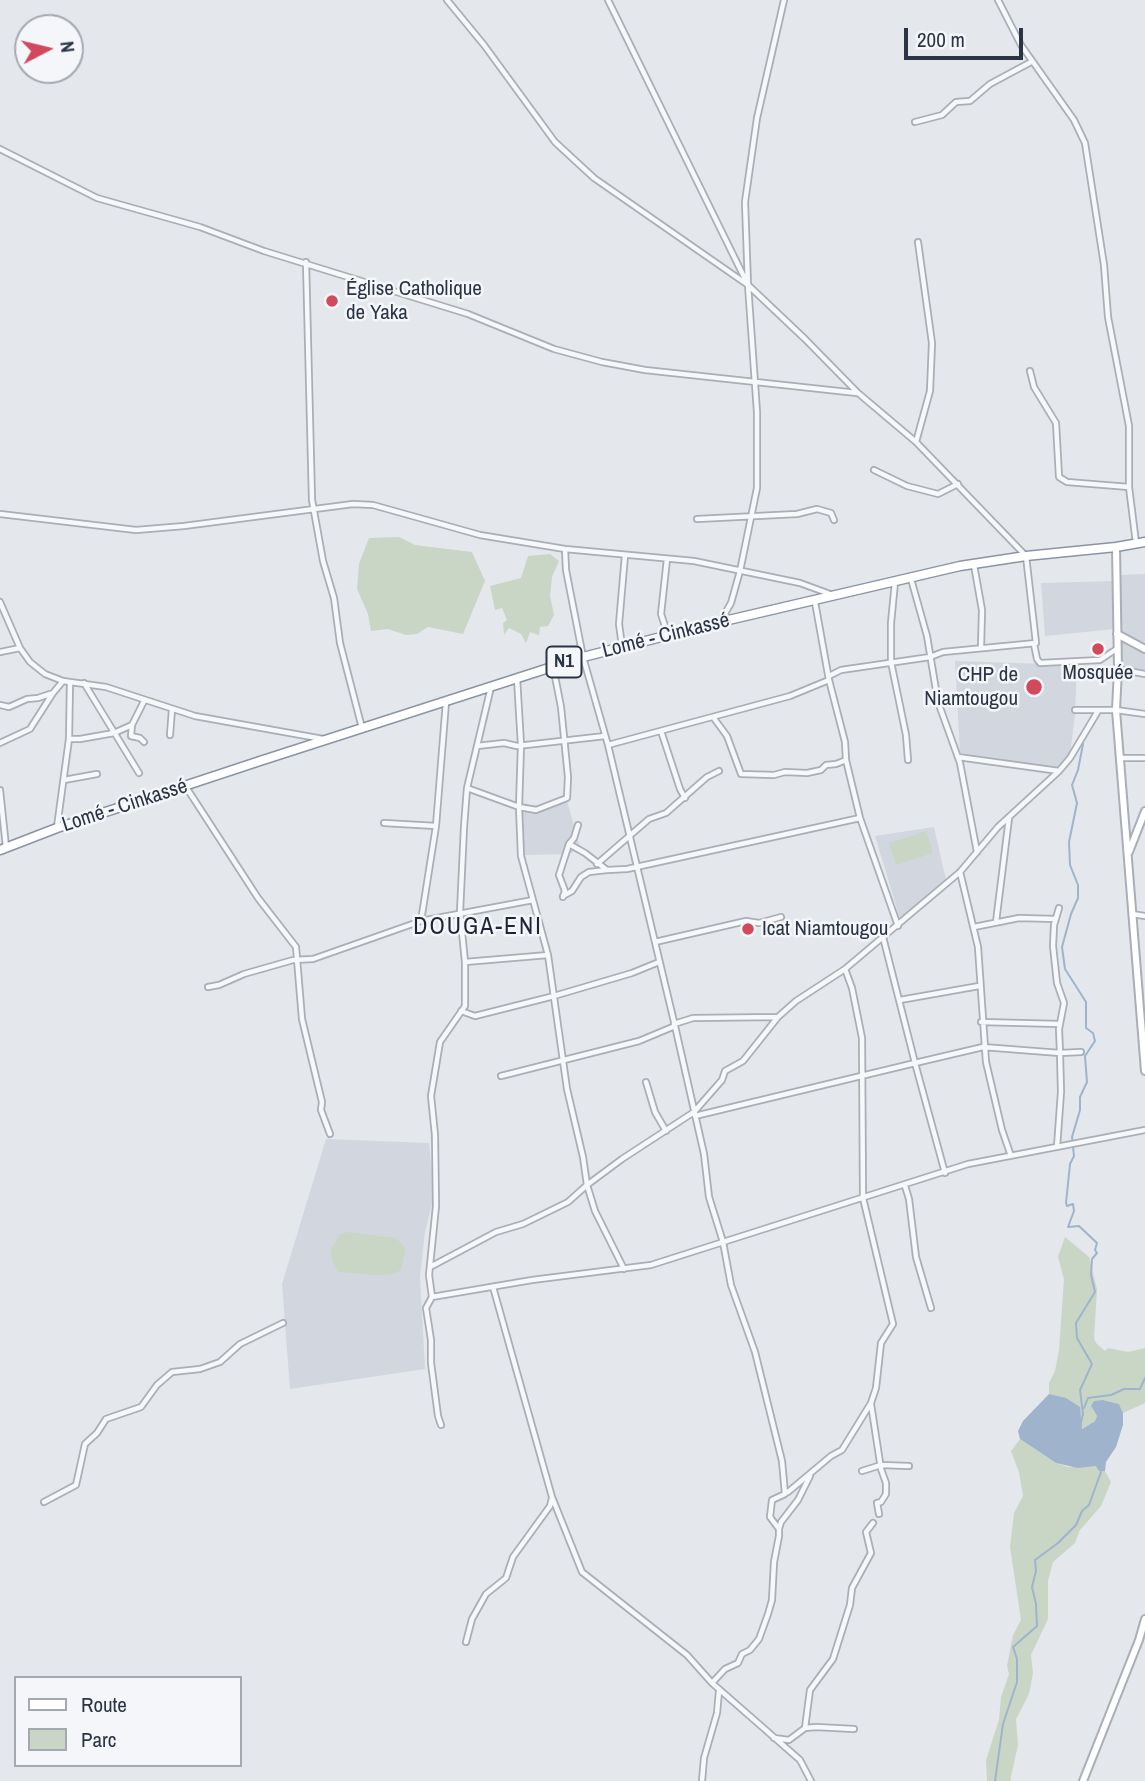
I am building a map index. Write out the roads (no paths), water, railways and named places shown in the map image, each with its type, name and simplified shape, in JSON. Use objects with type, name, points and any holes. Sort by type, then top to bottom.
[{"type":"highway","name":"Lomé - Cinkassé","points":[[3,848],[517,677],[622,646],[973,564],[1140,543]]},
{"type":"main road","points":[[1116,547],[1116,710],[1132,914],[1142,990],[1145,1071]]},
{"type":"main road","points":[[1117,634],[1145,649]]},
{"type":"main road","points":[[1128,854],[1145,811]]},
{"type":"main road","points":[[1083,1781],[1145,1619]]},
{"type":"street","points":[[447,0],[484,45],[555,142],[594,178],[748,285],[805,338],[858,393],[916,442],[1026,556],[1034,644],[1040,663],[1100,660],[1118,648]]},
{"type":"street","points":[[608,0],[748,285]]},
{"type":"street","points":[[720,622],[731,603],[740,571],[757,488],[745,202],[757,118],[784,0]]},
{"type":"street","points":[[998,0],[1031,62],[1074,120],[1085,143],[1104,265],[1108,317],[1129,426],[1129,487],[1140,543]]},
{"type":"street","points":[[915,122],[942,115],[956,102],[970,101],[990,84],[1031,62]]},
{"type":"street","points":[[0,149],[97,198],[200,227],[264,251],[468,314],[554,349],[645,370],[858,393]]},
{"type":"street","points":[[916,442],[930,391],[932,343],[918,242]]},
{"type":"street","points":[[306,262],[312,500],[316,509],[323,561],[334,598],[340,643],[362,729]]},
{"type":"street","points":[[1030,372],[1034,387],[1056,423],[1059,477],[1062,480],[1129,487]]},
{"type":"street","points":[[874,470],[908,486],[938,494],[958,484]]},
{"type":"street","points":[[0,514],[135,530],[353,504],[373,505],[480,535],[565,549],[694,561],[800,583],[835,596]]},
{"type":"street","points":[[696,519],[797,514],[824,509],[831,513],[834,520]]},
{"type":"street","points":[[565,549],[566,570],[583,657],[608,746],[675,1025],[704,1154],[709,1197],[723,1241],[731,1285],[755,1352],[782,1461],[785,1494],[772,1500],[770,1517],[779,1529]]},
{"type":"street","points":[[622,646],[619,624],[625,555]]},
{"type":"street","points":[[667,559],[661,614],[668,636]]},
{"type":"street","points":[[973,564],[982,610],[981,647]]},
{"type":"street","points":[[911,578],[927,635],[938,702],[958,757],[970,808],[976,852]]},
{"type":"street","points":[[895,581],[891,662],[906,735],[908,760]]},
{"type":"street","points":[[0,602],[20,648],[30,662],[45,674],[63,681],[83,682],[195,716],[327,740]]},
{"type":"street","points":[[815,602],[860,818],[898,926]]},
{"type":"street","points":[[608,746],[790,696],[841,670],[930,657],[943,652],[1034,644]]},
{"type":"street","points":[[0,652],[20,648]]},
{"type":"street","points":[[467,788],[519,807],[536,810],[567,798],[568,776],[561,708],[553,666]]},
{"type":"street","points":[[1118,669],[1145,674]]},
{"type":"street","points":[[517,677],[521,745],[521,856],[548,955],[587,1185],[595,1211],[624,1269]]},
{"type":"street","points":[[0,743],[30,729],[63,681]]},
{"type":"street","points":[[57,828],[69,739],[70,682]]},
{"type":"street","points":[[83,682],[139,774]]},
{"type":"street","points":[[441,1425],[426,1308],[432,1297],[429,1275],[436,1206],[435,1135],[431,1096],[440,1042],[465,1006],[465,962],[460,912],[467,788],[491,686]]},
{"type":"street","points":[[0,705],[9,707],[27,699],[53,693]]},
{"type":"street","points":[[144,743],[140,738],[131,736],[132,725],[145,701]]},
{"type":"street","points":[[421,921],[436,825],[447,701]]},
{"type":"street","points":[[170,735],[172,709]]},
{"type":"street","points":[[1075,710],[1116,710],[1145,714]]},
{"type":"street","points":[[695,1114],[722,1080],[725,1071],[743,1061],[778,1017],[796,1001],[845,969],[960,872],[1009,817],[1059,771],[1070,758],[1098,711]]},
{"type":"street","points":[[713,717],[727,736],[741,774],[807,773],[846,760]]},
{"type":"street","points":[[69,739],[114,733],[132,725]]},
{"type":"street","points":[[661,731],[685,798]]},
{"type":"street","points":[[477,746],[563,742],[605,736]]},
{"type":"street","points":[[958,757],[1059,771]]},
{"type":"street","points":[[1120,758],[1145,758]]},
{"type":"street","points":[[597,864],[649,819],[666,813],[707,777],[719,771]]},
{"type":"street","points":[[64,780],[97,774]]},
{"type":"street","points":[[186,786],[258,898],[295,943],[302,1019],[322,1102],[321,1110],[330,1134]]},
{"type":"street","points":[[0,790],[3,848]]},
{"type":"street","points":[[996,922],[1009,817]]},
{"type":"street","points":[[578,825],[559,875],[565,891],[563,897],[589,872],[636,868],[860,818]]},
{"type":"street","points":[[384,823],[436,825]]},
{"type":"street","points":[[1136,834],[1145,836]]},
{"type":"street","points":[[569,844],[607,870]]},
{"type":"street","points":[[960,872],[978,947],[983,1047],[1002,1130],[1011,1156]]},
{"type":"street","points":[[208,987],[293,960],[313,959],[421,921],[533,900]]},
{"type":"street","points":[[1057,1147],[1061,1093],[1060,1024],[1064,1003],[1057,983],[1053,946],[1059,908]]},
{"type":"street","points":[[1132,914],[1145,916]]},
{"type":"street","points":[[655,943],[746,921],[759,923],[781,917]]},
{"type":"street","points":[[974,927],[1019,918],[1056,919]]},
{"type":"street","points":[[883,937],[945,1173]]},
{"type":"street","points":[[465,962],[548,955]]},
{"type":"street","points":[[461,1011],[475,1016],[554,996],[659,962]]},
{"type":"street","points":[[788,1492],[842,1450],[871,1403],[876,1388],[881,1343],[894,1324],[863,1198],[862,1038],[852,988],[845,969]]},
{"type":"street","points":[[900,1000],[979,986]]},
{"type":"street","points":[[500,1076],[639,1041],[693,1018],[778,1017]]},
{"type":"street","points":[[981,1022],[1060,1024]]},
{"type":"street","points":[[432,1266],[496,1231],[523,1224],[568,1202],[587,1185],[695,1114],[983,1047],[1081,1052]]},
{"type":"street","points":[[646,1082],[655,1112],[666,1131]]},
{"type":"street","points":[[432,1297],[651,1265],[968,1164],[1145,1130]]},
{"type":"street","points":[[905,1185],[916,1256],[931,1308]]},
{"type":"street","points":[[493,1287],[552,1497],[582,1572],[687,1656],[719,1690],[800,1760],[811,1781]]},
{"type":"street","points":[[44,1503],[76,1485],[85,1444],[97,1433],[106,1419],[141,1407],[157,1385],[172,1372],[200,1369],[220,1362],[240,1343],[283,1324]]},
{"type":"street","points":[[871,1403],[886,1482],[886,1494],[881,1502],[877,1503],[879,1514]]},
{"type":"street","points":[[862,1471],[881,1465],[909,1466]]},
{"type":"street","points":[[712,1683],[725,1669],[738,1663],[742,1654],[759,1640],[772,1600],[781,1522],[798,1500],[810,1475]]},
{"type":"street","points":[[466,1642],[472,1619],[486,1594],[506,1578],[513,1557],[550,1506],[552,1497]]},
{"type":"street","points":[[805,1728],[810,1690],[833,1658],[852,1588],[870,1553],[866,1532],[873,1523]]},
{"type":"street","points":[[702,1781],[704,1758],[717,1713],[719,1690]]},
{"type":"street","points":[[774,1738],[792,1739],[805,1728],[855,1729]]},
{"type":"water","points":[[1049,1394],[1066,1398],[1080,1407],[1082,1429],[1095,1421],[1097,1416],[1091,1406],[1094,1401],[1119,1404],[1123,1413],[1123,1425],[1116,1447],[1106,1462],[1105,1471],[1099,1471],[1096,1466],[1078,1468],[1056,1463],[1020,1439],[1018,1431],[1023,1421]]},
{"type":"waterway","points":[[1080,1427],[1083,1414],[1080,1390],[1092,1364],[1077,1338],[1076,1323],[1095,1292],[1091,1275],[1097,1243],[1079,1226],[1068,1227],[1074,1211],[1073,1204],[1067,1206],[1066,1203],[1070,1164],[1074,1156],[1072,1137],[1080,1110],[1080,1097],[1087,1082],[1085,1056],[1095,1041],[1093,1033],[1086,1028],[1086,1002],[1065,969],[1062,947],[1078,898],[1078,885],[1070,865],[1069,842],[1077,803],[1072,785],[1083,744]]},
{"type":"waterway","points":[[1084,1408],[1088,1398],[1111,1395],[1124,1389],[1140,1389],[1145,1378]]},
{"type":"waterway","points":[[995,1781],[1003,1724],[1017,1682],[1017,1659],[1013,1647],[1037,1626],[1032,1587],[1036,1571],[1035,1560],[1076,1525],[1082,1511],[1089,1505],[1101,1472]]},
{"type":"place","name":"Église Catholique de Yaka","points":[[332,301]]},
{"type":"place","name":"Mosquée","points":[[1098,649]]},
{"type":"place","name":"CHP de Niamtougou","points":[[1034,687]]},
{"type":"place","name":"Icat Niamtougou","points":[[748,929]]},
{"type":"district","name":"DOUGA-ENI","points":[[478,928]]}]
